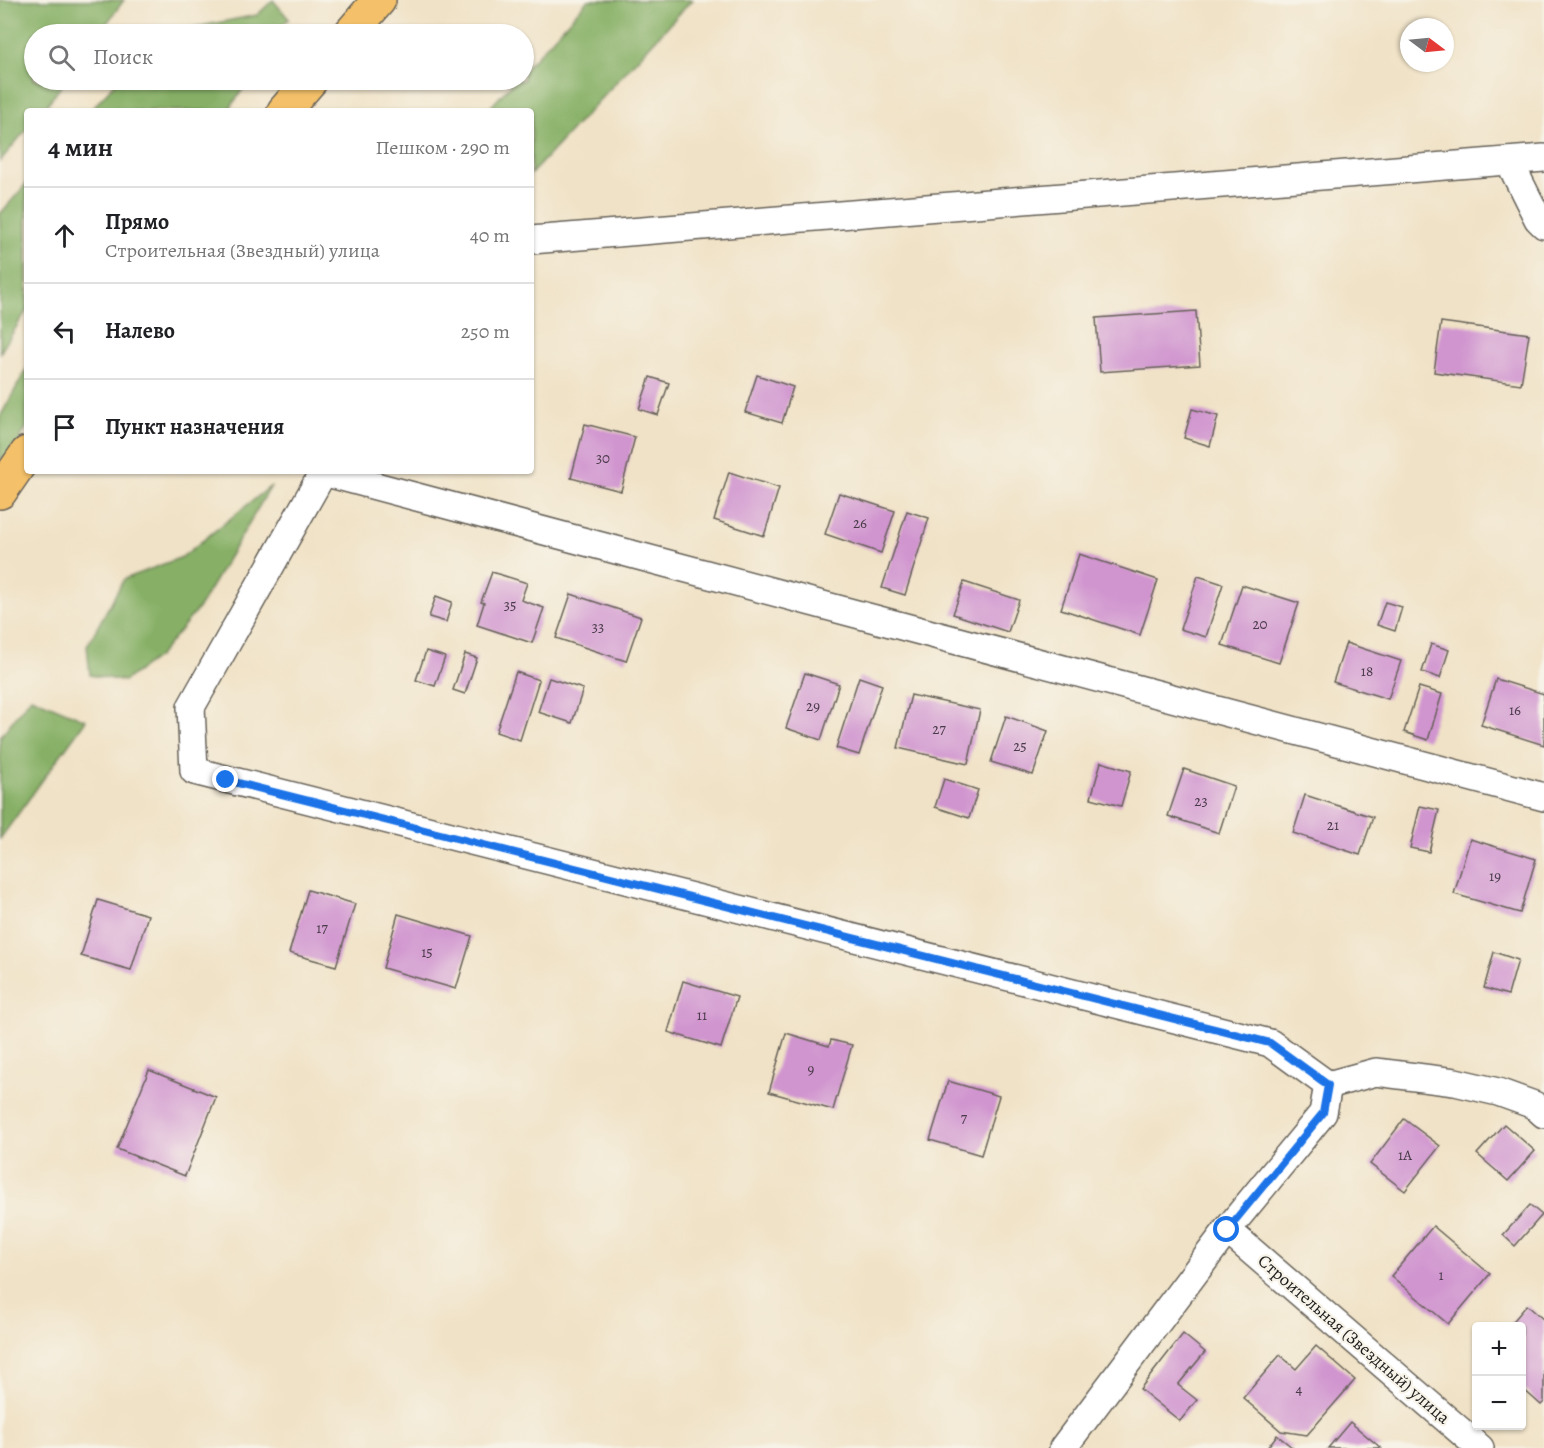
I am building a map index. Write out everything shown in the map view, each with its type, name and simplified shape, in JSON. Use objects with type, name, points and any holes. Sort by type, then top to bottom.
[{"type":"main road","points":[[359,24],[379,0]]},
{"type":"main road","points":[[287,108],[302,90]]},
{"type":"main road","points":[[0,492],[24,457]]},
{"type":"street","points":[[534,240],[1544,158]]},
{"type":"street","points":[[1509,161],[1538,219],[1544,225]]},
{"type":"street","points":[[322,474],[190,707],[194,771],[1270,1043],[1328,1085]]},
{"type":"street","points":[[331,474],[1544,797]]},
{"type":"street","points":[[1328,1085],[1376,1072],[1455,1082],[1498,1092],[1534,1105],[1544,1114]]},
{"type":"street","points":[[1063,1448],[1227,1230],[1323,1113],[1328,1085]]},
{"type":"street","name":"Строительная (Звездный) улица","points":[[1227,1230],[1480,1448]]},
{"type":"green space","points":[[0,0],[124,0],[106,24],[24,24],[24,90],[58,90],[44,108],[24,108],[24,133],[0,161]]},
{"type":"green space","points":[[273,0],[289,19],[283,24],[211,24],[257,15]]},
{"type":"green space","points":[[588,0],[692,0],[534,171],[534,108],[490,108],[506,90],[534,90],[534,59]]},
{"type":"green space","points":[[109,90],[242,90],[230,108],[93,108]]},
{"type":"green space","points":[[24,186],[24,315],[0,353],[0,214]]},
{"type":"green space","points":[[24,373],[24,432],[11,456],[0,459],[0,417]]},
{"type":"green space","points":[[271,486],[200,606],[159,656],[124,681],[90,675],[87,646],[124,579],[182,557]]},
{"type":"green space","points":[[31,697],[86,720],[0,839],[0,737]]},
{"type":"building","points":[[1196,311],[1200,365],[1100,372],[1096,318]]},
{"type":"building","points":[[1441,322],[1529,334],[1521,384],[1434,372]]},
{"type":"building","points":[[757,375],[793,387],[782,423],[745,412]]},
{"type":"building","points":[[650,377],[669,383],[658,415],[639,409]]},
{"type":"building","points":[[1192,409],[1218,416],[1210,446],[1184,438]]},
{"type":"building","points":[[585,424],[635,437],[621,491],[571,478]]},
{"type":"building","points":[[729,472],[779,488],[764,536],[714,520]]},
{"type":"building","points":[[839,493],[895,511],[881,553],[825,534]]},
{"type":"building","points":[[907,511],[929,518],[905,595],[882,588]]},
{"type":"building","points":[[1079,554],[1158,580],[1140,635],[1061,609]]},
{"type":"building","points":[[492,572],[527,583],[521,600],[544,608],[532,643],[477,625],[484,603],[481,602]]},
{"type":"building","points":[[1198,576],[1223,584],[1206,637],[1180,629]]},
{"type":"building","points":[[964,582],[1019,600],[1008,632],[953,614]]},
{"type":"building","points":[[1242,585],[1299,603],[1279,663],[1222,645]]},
{"type":"building","points":[[571,594],[641,617],[626,661],[556,638]]},
{"type":"building","points":[[436,596],[452,602],[446,622],[429,617]]},
{"type":"building","points":[[1385,602],[1402,607],[1395,631],[1377,625]]},
{"type":"building","points":[[1346,643],[1401,661],[1388,699],[1333,682]]},
{"type":"building","points":[[1431,644],[1449,650],[1440,678],[1422,672]]},
{"type":"building","points":[[426,651],[445,657],[435,686],[416,680]]},
{"type":"building","points":[[465,654],[477,658],[465,694],[453,690]]},
{"type":"building","points":[[516,672],[539,680],[520,740],[496,732]]},
{"type":"building","points":[[805,673],[839,684],[821,740],[786,728]]},
{"type":"building","points":[[859,677],[882,685],[859,755],[836,748]]},
{"type":"building","points":[[549,678],[583,689],[572,723],[538,712]]},
{"type":"building","points":[[1496,679],[1544,694],[1544,745],[1481,725]]},
{"type":"building","points":[[1419,687],[1442,694],[1428,740],[1404,732]]},
{"type":"building","points":[[911,695],[980,710],[968,764],[898,748]]},
{"type":"building","points":[[1006,716],[1048,731],[1033,775],[991,762]]},
{"type":"building","points":[[1101,762],[1131,771],[1121,806],[1091,798]]},
{"type":"building","points":[[1184,769],[1234,786],[1219,833],[1168,816]]},
{"type":"building","points":[[944,779],[978,790],[969,818],[935,807]]},
{"type":"building","points":[[1305,795],[1373,817],[1360,855],[1293,833]]},
{"type":"building","points":[[1420,806],[1439,810],[1429,852],[1410,848]]},
{"type":"building","points":[[1470,839],[1536,859],[1520,913],[1454,894]]},
{"type":"building","points":[[308,890],[355,904],[336,966],[289,953]]},
{"type":"building","points":[[98,900],[148,915],[131,970],[81,956]]},
{"type":"building","points":[[398,914],[472,936],[456,989],[383,968]]},
{"type":"building","points":[[1494,952],[1518,960],[1508,995],[1484,988]]},
{"type":"building","points":[[683,981],[737,997],[721,1048],[668,1032]]},
{"type":"building","points":[[786,1033],[829,1046],[831,1040],[852,1045],[833,1110],[769,1092]]},
{"type":"building","points":[[149,1070],[216,1097],[185,1176],[117,1149]]},
{"type":"building","points":[[948,1081],[999,1096],[981,1155],[930,1140]]},
{"type":"building","points":[[1404,1119],[1440,1146],[1405,1191],[1370,1164]]},
{"type":"building","points":[[1504,1124],[1535,1151],[1508,1181],[1477,1154]]},
{"type":"building","points":[[1530,1205],[1542,1215],[1515,1246],[1503,1235]]},
{"type":"building","points":[[1433,1226],[1490,1274],[1448,1324],[1391,1276]]},
{"type":"building","points":[[1527,1305],[1544,1320],[1544,1402],[1541,1405],[1526,1392],[1526,1322],[1512,1322]]},
{"type":"building","points":[[1183,1334],[1205,1352],[1178,1385],[1197,1400],[1180,1421],[1140,1389]]},
{"type":"building","points":[[1316,1346],[1355,1380],[1307,1435],[1281,1431],[1243,1398],[1280,1355],[1296,1369]]},
{"type":"building","points":[[1350,1422],[1381,1448],[1328,1448]]},
{"type":"building","points":[[1277,1435],[1293,1448],[1267,1448]]},
{"type":"route","points":[[226,780],[1270,1043],[1328,1085],[1323,1113],[1227,1230]]}]
